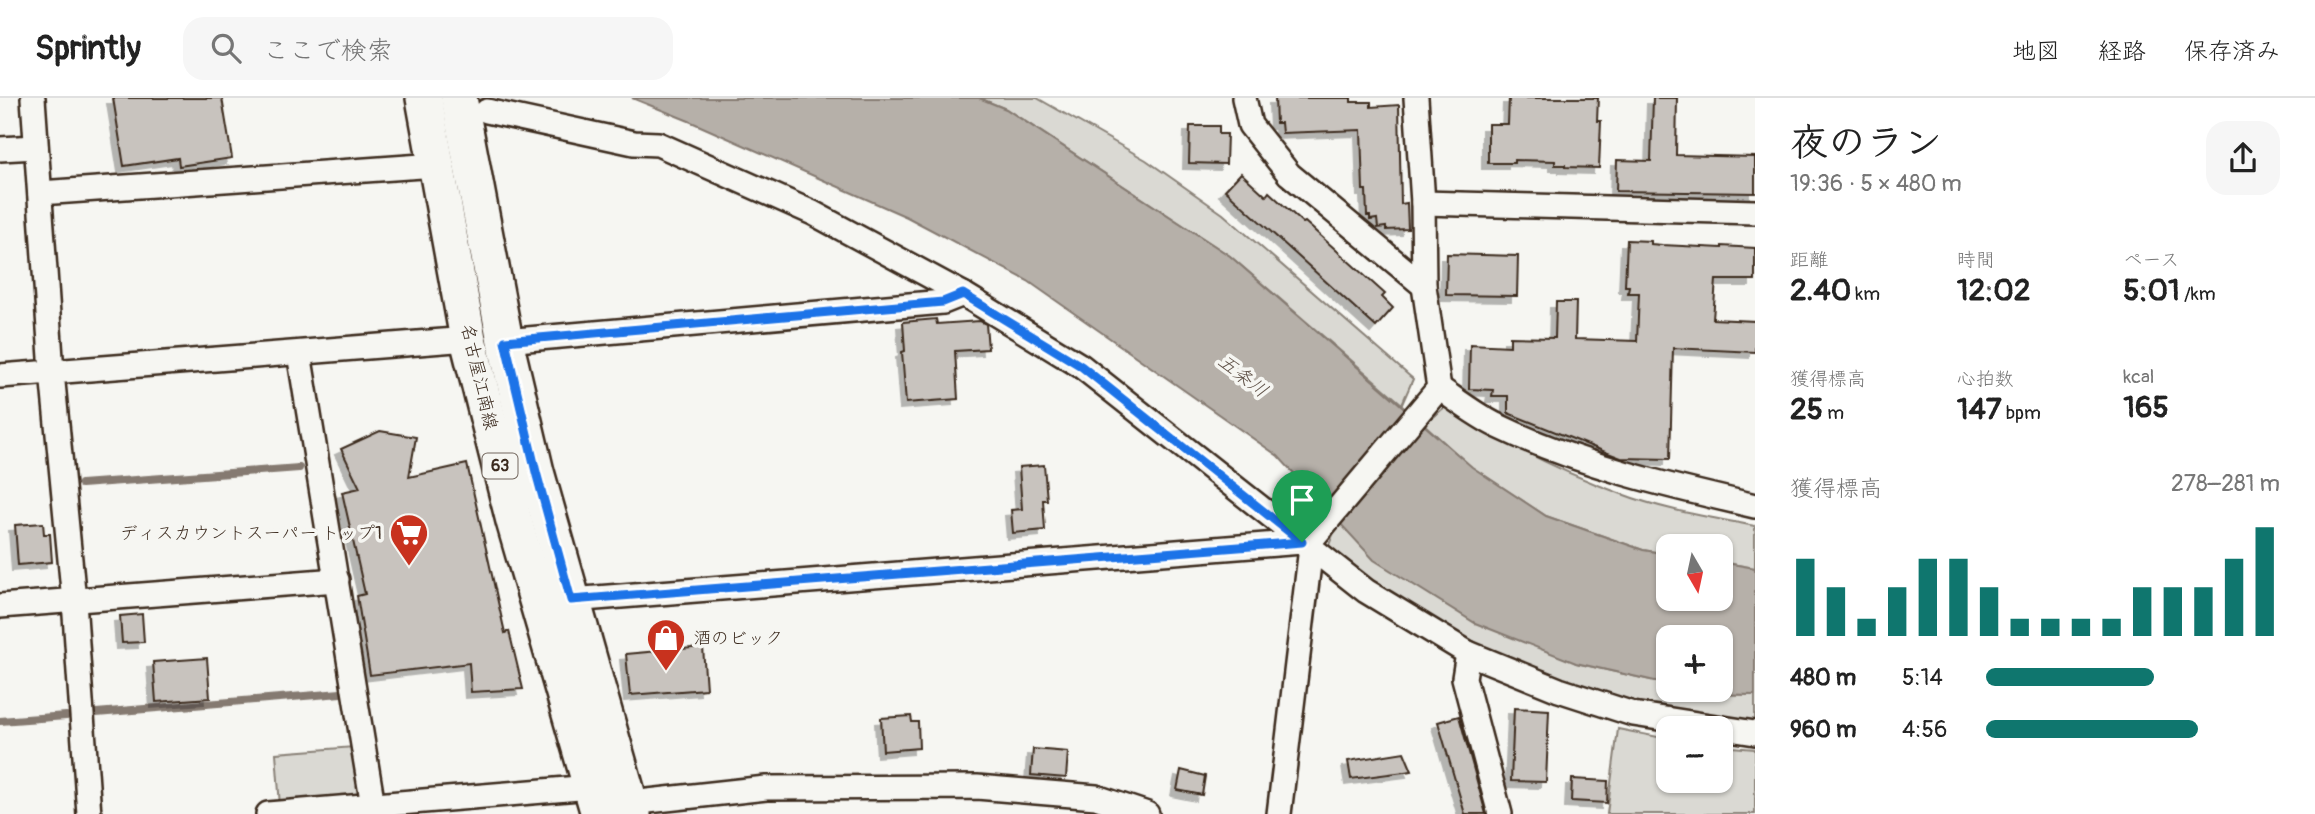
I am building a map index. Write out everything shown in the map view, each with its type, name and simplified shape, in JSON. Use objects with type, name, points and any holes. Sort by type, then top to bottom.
[{"type":"main road","name":"名古屋江南線","points":[[424,98],[468,339],[514,521],[614,805]]},
{"type":"main road","name":"名古屋江南線","points":[[479,102],[505,341],[536,472],[571,600],[614,805]]},
{"type":"street","points":[[33,98],[52,372],[74,601],[89,814]]},
{"type":"street","points":[[1244,98],[1250,125],[1289,174],[1424,286]]},
{"type":"street","points":[[1279,814],[1308,543],[1433,396],[1424,286],[1423,204],[1416,98]]},
{"type":"street","points":[[479,102],[634,143],[656,144],[813,213],[963,294],[1081,366],[1366,591],[1468,653],[1559,690],[1633,714],[1755,733]]},
{"type":"street","points":[[0,149],[36,147]]},
{"type":"street","points":[[40,193],[436,165]]},
{"type":"street","points":[[1423,204],[1755,212]]},
{"type":"street","points":[[505,341],[943,302],[963,294]]},
{"type":"street","points":[[0,376],[468,339]]},
{"type":"street","points":[[299,354],[373,806]]},
{"type":"street","points":[[1433,396],[1552,450],[1624,474],[1755,506]]},
{"type":"street","points":[[571,600],[1308,543]]},
{"type":"street","points":[[0,607],[337,580]]},
{"type":"street","points":[[1468,653],[1464,678],[1500,814]]},
{"type":"street","points":[[268,814],[373,806],[614,805],[766,788],[977,788],[1096,796],[1147,814]]},
{"type":"shaded area","points":[[979,98],[1037,98],[1146,160],[1223,214],[1413,379],[1402,404],[1230,256],[1006,109]]},
{"type":"shaded area","points":[[1445,407],[1530,454],[1596,484],[1669,509],[1755,526],[1755,568],[1733,564],[1733,534],[1656,534],[1656,552],[1546,516],[1471,467],[1424,424]]},
{"type":"shaded area","points":[[1339,520],[1576,663],[1656,681],[1656,702],[1733,702],[1733,695],[1755,695],[1755,724],[1733,720],[1733,716],[1710,716],[1631,702],[1555,679],[1480,648],[1420,617],[1327,550]]},
{"type":"shaded area","points":[[1618,729],[1656,737],[1656,793],[1733,793],[1733,747],[1755,749],[1755,814],[1607,814]]},
{"type":"shaded area","points":[[354,747],[362,789],[359,796],[280,806],[276,753]]},
{"type":"water","name":"五条川","points":[[632,98],[979,98],[1006,109],[1230,256],[1472,467],[1546,516],[1656,552],[1656,611],[1733,611],[1733,564],[1755,568],[1755,695],[1733,695],[1733,625],[1656,625],[1656,681],[1576,663],[1475,623],[1374,560],[1278,456],[1028,281],[907,217]]},
{"type":"building","points":[[113,98],[222,98],[232,158],[179,166],[178,158],[124,166]]},
{"type":"building","points":[[1275,98],[1351,98],[1351,102],[1371,102],[1371,107],[1399,105],[1401,204],[1407,203],[1408,229],[1378,228],[1377,219],[1370,220],[1370,216],[1367,216],[1366,190],[1363,190],[1361,130],[1282,133],[1281,123],[1276,123]]},
{"type":"building","points":[[1509,98],[1598,98],[1597,121],[1601,121],[1599,168],[1565,167],[1555,165],[1555,161],[1514,160],[1514,163],[1488,163],[1488,124],[1508,124]]},
{"type":"building","points":[[1653,98],[1677,98],[1676,155],[1755,157],[1755,193],[1616,191],[1617,160],[1651,161]]},
{"type":"building","points":[[1190,126],[1219,126],[1219,134],[1227,134],[1226,164],[1189,163]]},
{"type":"building","points":[[1241,173],[1266,196],[1269,192],[1305,222],[1385,294],[1382,297],[1393,308],[1376,327],[1225,190]]},
{"type":"building","points":[[1627,240],[1651,241],[1651,244],[1662,245],[1755,248],[1755,280],[1716,280],[1713,319],[1755,321],[1755,352],[1673,348],[1670,459],[1621,458],[1508,413],[1508,396],[1492,396],[1493,390],[1469,389],[1470,344],[1510,346],[1510,337],[1555,338],[1556,302],[1576,302],[1575,339],[1637,341],[1639,293],[1628,293],[1629,286],[1625,286]]},
{"type":"building","points":[[1447,254],[1518,256],[1517,296],[1446,295]]},
{"type":"building","points":[[936,319],[937,324],[980,321],[986,324],[988,349],[955,351],[958,399],[906,403],[902,352],[905,351],[903,322]]},
{"type":"building","points":[[380,431],[416,437],[409,477],[467,464],[505,633],[509,631],[523,689],[471,692],[469,663],[370,675],[357,596],[365,594],[342,492],[360,488],[341,449]]},
{"type":"building","points":[[1044,465],[1047,500],[1043,500],[1045,530],[1013,533],[1011,510],[1022,509],[1019,467]]},
{"type":"building","points":[[43,523],[44,534],[50,534],[52,562],[18,565],[15,525]]},
{"type":"building","points":[[142,614],[144,642],[122,643],[120,616]]},
{"type":"building","points":[[703,647],[706,689],[630,695],[626,654]]},
{"type":"building","points":[[207,658],[210,698],[156,702],[153,662]]},
{"type":"building","points":[[1514,708],[1549,710],[1546,782],[1511,781]]},
{"type":"building","points":[[911,716],[912,722],[918,722],[919,748],[883,751],[881,718]]},
{"type":"building","points":[[1459,716],[1486,814],[1465,814],[1438,722]]},
{"type":"building","points":[[1033,749],[1068,752],[1066,778],[1031,775]]},
{"type":"building","points":[[1404,752],[1412,771],[1351,779],[1348,761]]},
{"type":"building","points":[[1181,770],[1205,776],[1202,795],[1177,790]]},
{"type":"building","points":[[1572,779],[1608,781],[1607,803],[1571,801]]},
{"type":"waterway","points":[[81,484],[299,468]]},
{"type":"waterway","points":[[96,713],[341,693]]},
{"type":"waterway","points":[[0,721],[66,716]]},
{"type":"place","name":"ディスカウントスーパー トップ1","points":[[409,567]]},
{"type":"place","name":"酒のビック","points":[[666,672]]},
{"type":"route","points":[[963,294],[1081,366],[1302,542],[571,600],[536,472],[505,341],[943,302],[963,294]]}]
